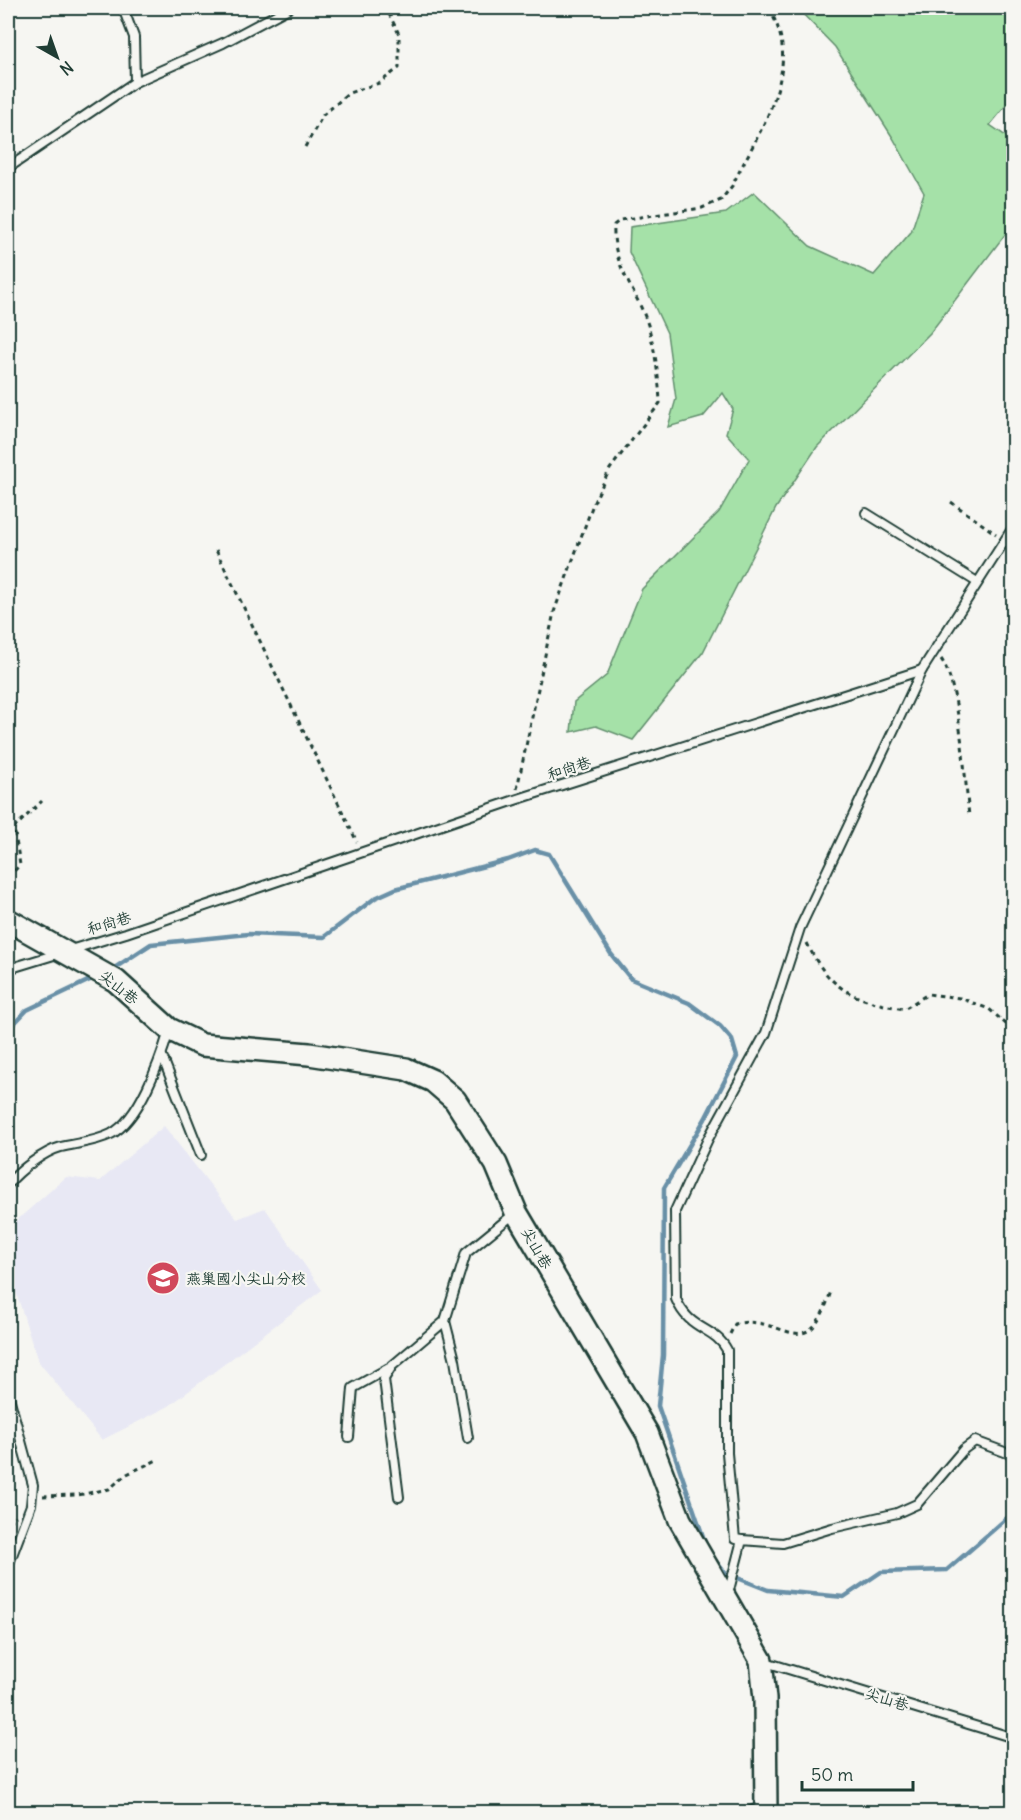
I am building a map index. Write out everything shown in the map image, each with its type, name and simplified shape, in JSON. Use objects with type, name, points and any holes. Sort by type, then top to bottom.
[{"type":"street","name":"尖山巷","points":[[8,920],[113,979],[169,1029],[202,1045],[320,1056],[406,1069],[433,1081],[455,1100],[496,1164],[516,1212],[613,1379],[647,1432],[680,1520],[761,1660],[765,1699],[760,1810]]},
{"type":"lane","points":[[123,8],[134,37],[135,82]]},
{"type":"lane","points":[[8,168],[135,82],[223,43],[289,8]]},
{"type":"lane","points":[[866,513],[977,582]]},
{"type":"lane","points":[[1010,1454],[975,1441],[964,1449],[917,1504],[897,1514],[832,1528],[783,1543],[735,1539],[727,1453],[727,1350],[723,1343],[695,1325],[680,1309],[676,1299],[675,1211],[708,1139],[766,1033],[800,928],[922,670],[1014,526]]},
{"type":"lane","name":"和尚巷","points":[[8,969],[515,800],[922,670]]},
{"type":"lane","points":[[8,1184],[48,1152],[113,1133],[127,1122],[162,1056],[169,1029]]},
{"type":"lane","points":[[162,1056],[201,1155]]},
{"type":"lane","points":[[468,1438],[455,1360],[445,1321],[466,1253],[516,1212]]},
{"type":"lane","points":[[349,1437],[353,1388],[392,1366],[445,1321]]},
{"type":"lane","points":[[392,1366],[384,1379],[399,1497]]},
{"type":"lane","points":[[8,1393],[31,1469],[32,1497],[26,1521],[8,1566]]},
{"type":"lane","points":[[727,1598],[742,1540]]},
{"type":"lane","name":"尖山巷","points":[[761,1660],[1014,1738]]},
{"type":"path","points":[[305,147],[323,115],[332,107],[349,93],[379,83],[399,68],[399,34],[386,8]]},
{"type":"path","points":[[515,800],[554,612],[610,468],[660,403],[659,379],[647,324],[613,246],[614,225],[620,220],[702,208],[721,200],[732,186],[780,87],[785,52],[778,23],[768,8]]},
{"type":"path","points":[[951,502],[1005,541]]},
{"type":"path","points":[[216,550],[361,852]]},
{"type":"path","points":[[935,650],[947,667],[952,690],[969,816]]},
{"type":"path","points":[[8,878],[20,865],[14,828],[42,801]]},
{"type":"path","points":[[800,928],[816,961],[831,983],[872,1003],[904,1009],[928,994],[960,999],[989,1009],[1007,1025],[1014,1040]]},
{"type":"path","points":[[723,1343],[735,1324],[746,1321],[799,1334],[812,1330],[819,1323],[831,1291]]},
{"type":"path","points":[[32,1497],[78,1495],[109,1489],[128,1474],[157,1460]]},
{"type":"shaded area","name":"燕巢國小尖山分校","points":[[164,1126],[237,1219],[265,1208],[322,1290],[169,1406],[102,1440],[38,1361],[8,1267],[8,1228],[66,1177],[100,1181]]},
{"type":"green space","points":[[797,8],[1013,8],[1013,97],[990,125],[1013,141],[1013,224],[930,333],[817,447],[776,508],[703,652],[633,740],[596,726],[571,732],[574,702],[607,675],[642,589],[719,512],[749,459],[726,433],[733,409],[723,393],[703,417],[668,427],[676,399],[667,333],[629,252],[630,227],[726,213],[754,192],[810,246],[874,275],[911,232],[924,193],[893,138],[835,47]]},
{"type":"waterway","points":[[110,971],[151,944],[248,934],[324,937],[375,898],[395,889],[508,860],[535,850],[549,854],[611,954],[631,979],[689,1003],[720,1026],[732,1040],[737,1057],[705,1119],[664,1188],[663,1355],[658,1406],[708,1551],[725,1573],[768,1590],[844,1597],[881,1572],[947,1570],[1014,1512]]},
{"type":"waterway","points":[[8,1030],[27,1010],[94,978]]},
{"type":"place","name":"燕巢國小尖山分校","points":[[163,1278]]}]
